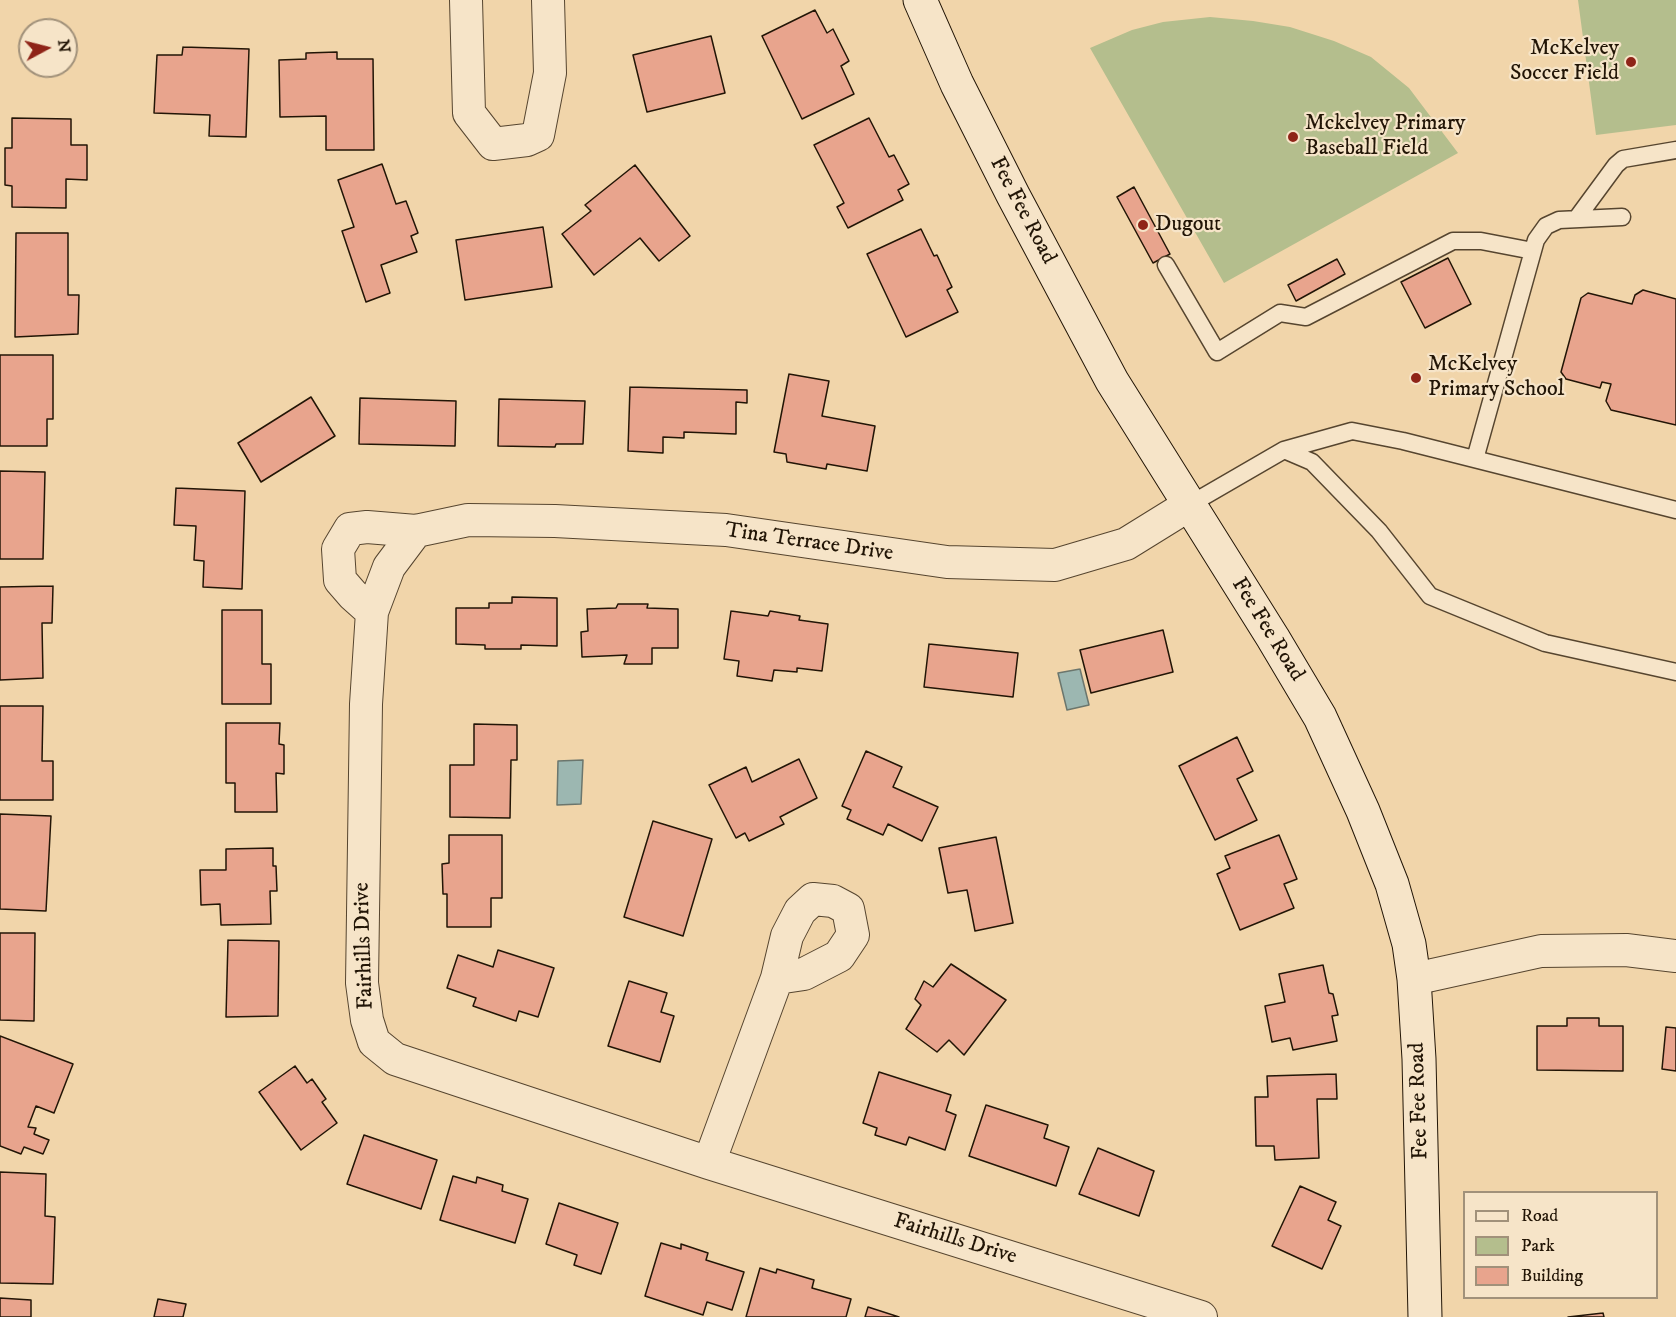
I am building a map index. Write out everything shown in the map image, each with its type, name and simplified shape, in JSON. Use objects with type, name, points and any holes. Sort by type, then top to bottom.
[{"type":"street","points":[[466,0],[470,113],[493,144],[527,140],[538,135],[550,73],[548,0]]},
{"type":"street","name":"Fee Fee Road","points":[[920,0],[939,46],[1012,195],[1112,381],[1320,717],[1363,811],[1392,884],[1409,944],[1414,979],[1420,1093],[1425,1317]]},
{"type":"street","points":[[939,46],[943,0]]},
{"type":"street","name":"Tina Terrace Drive","points":[[372,612],[340,580],[338,549],[351,529],[367,527],[416,531],[468,520],[555,521],[726,530],[947,562],[1055,565],[1126,544],[1189,505]]},
{"type":"street","name":"Fairhills Drive","points":[[416,531],[388,567],[372,612],[366,704],[362,983],[367,1020],[374,1042],[395,1059],[709,1163],[1201,1317]]},
{"type":"street","points":[[1414,979],[1541,951],[1626,950],[1676,956]]},
{"type":"street","points":[[709,1163],[777,978]]},
{"type":"lane","points":[[1577,218],[1616,165],[1623,159],[1676,150]]},
{"type":"lane","points":[[1475,459],[1536,240],[1546,226],[1559,220],[1622,217]]},
{"type":"lane","points":[[1166,265],[1217,352],[1280,313],[1306,318],[1452,241],[1481,241],[1533,250]]},
{"type":"lane","points":[[1189,505],[1284,450],[1352,431],[1403,441],[1676,510]]},
{"type":"lane","points":[[1284,450],[1312,462],[1379,531],[1430,596],[1545,643],[1676,672]]},
{"type":"green space","name":"McKelvey Soccer Field","points":[[1578,0],[1676,0],[1676,125],[1596,135]]},
{"type":"green space","name":"Mckelvey Primary Baseball Field","points":[[1210,17],[1290,27],[1334,41],[1371,57],[1409,88],[1458,153],[1224,283],[1090,48],[1132,30],[1163,22]]},
{"type":"water","points":[[1080,669],[1089,705],[1067,710],[1058,673]]},
{"type":"water","points":[[583,760],[581,804],[557,805],[558,761]]},
{"type":"building","points":[[815,10],[827,33],[833,29],[849,61],[841,66],[854,94],[802,119],[762,36]]},
{"type":"building","points":[[711,36],[725,93],[647,112],[633,55]]},
{"type":"building","points":[[183,47],[249,49],[246,137],[209,136],[210,115],[154,113],[157,55],[182,55]]},
{"type":"building","points":[[337,52],[337,59],[373,59],[374,150],[326,150],[326,116],[280,117],[279,60],[306,59],[306,53]]},
{"type":"building","points":[[12,118],[71,119],[71,145],[87,145],[87,180],[66,179],[66,208],[12,207],[12,186],[5,185],[5,148],[12,148]]},
{"type":"building","points":[[869,118],[889,157],[894,155],[909,184],[898,190],[903,200],[848,228],[837,207],[844,203],[814,145]]},
{"type":"building","points":[[382,164],[396,204],[406,201],[418,233],[411,236],[417,252],[381,265],[390,293],[366,302],[342,231],[354,227],[338,180]]},
{"type":"building","points":[[635,165],[690,236],[659,261],[640,238],[594,275],[562,234],[591,211],[585,205]]},
{"type":"building","name":"Dugout","points":[[1134,187],[1170,254],[1153,263],[1117,197]]},
{"type":"building","points":[[543,227],[552,287],[465,300],[456,240]]},
{"type":"building","points":[[921,229],[934,256],[937,255],[952,287],[947,290],[958,312],[906,337],[867,254]]},
{"type":"building","points":[[16,233],[68,233],[68,295],[79,295],[78,334],[15,337]]},
{"type":"building","points":[[1448,258],[1471,304],[1425,328],[1401,282]]},
{"type":"building","points":[[1337,259],[1345,274],[1296,301],[1288,285]]},
{"type":"building","name":"McKelvey Primary School","points":[[1643,290],[1676,299],[1676,425],[1611,410],[1606,401],[1611,384],[1602,382],[1600,388],[1566,379],[1561,372],[1581,298],[1588,293],[1632,304],[1635,295]]},
{"type":"building","points":[[0,355],[53,355],[53,419],[47,419],[47,446],[0,446]]},
{"type":"building","points":[[789,374],[829,381],[822,416],[875,426],[867,471],[827,464],[826,469],[787,462],[786,454],[774,452]]},
{"type":"building","points":[[630,387],[747,390],[747,403],[736,402],[736,434],[684,432],[684,438],[663,437],[663,453],[628,451]]},
{"type":"building","points":[[311,397],[335,436],[261,482],[238,443]]},
{"type":"building","points":[[360,398],[456,401],[455,446],[359,444]]},
{"type":"building","points":[[499,399],[585,401],[583,444],[556,444],[555,447],[498,446]]},
{"type":"building","points":[[0,471],[45,472],[43,559],[0,559]]},
{"type":"building","points":[[176,488],[245,491],[242,589],[203,587],[204,561],[194,560],[196,526],[174,525]]},
{"type":"building","points":[[53,586],[52,623],[42,623],[43,678],[0,680],[0,587]]},
{"type":"building","points":[[512,597],[557,598],[557,646],[521,645],[521,649],[485,649],[485,645],[456,644],[456,608],[489,608],[489,603],[512,603]]},
{"type":"building","points":[[618,604],[648,604],[647,608],[678,609],[678,648],[652,648],[652,664],[624,664],[627,655],[582,657],[581,632],[588,631],[587,609],[616,608]]},
{"type":"building","points":[[222,610],[262,610],[262,664],[271,664],[271,704],[222,704]]},
{"type":"building","points":[[731,611],[768,616],[770,611],[800,616],[799,620],[828,624],[822,671],[797,668],[797,672],[774,670],[772,681],[737,676],[739,661],[724,659]]},
{"type":"building","points":[[1163,630],[1173,672],[1091,693],[1080,650]]},
{"type":"building","points":[[929,644],[1018,653],[1013,697],[924,687]]},
{"type":"building","points":[[0,706],[43,706],[42,761],[53,761],[53,800],[0,800]]},
{"type":"building","points":[[226,723],[280,723],[279,744],[284,745],[284,774],[276,773],[277,812],[235,812],[235,783],[226,783]]},
{"type":"building","points":[[474,724],[517,725],[517,760],[511,760],[510,818],[450,817],[450,765],[474,765]]},
{"type":"building","points":[[1237,737],[1253,771],[1237,779],[1257,820],[1215,840],[1179,766]]},
{"type":"building","points":[[866,751],[902,767],[893,787],[938,807],[922,841],[888,824],[883,835],[847,819],[851,810],[842,806]]},
{"type":"building","points":[[799,759],[817,798],[780,817],[784,824],[749,841],[745,833],[736,838],[709,785],[746,767],[752,782]]},
{"type":"building","points":[[0,814],[51,816],[46,911],[0,909]]},
{"type":"building","points":[[653,821],[712,839],[683,936],[624,917]]},
{"type":"building","points":[[449,835],[502,835],[502,898],[491,898],[491,927],[447,927],[447,894],[443,894],[442,864],[449,863]]},
{"type":"building","points":[[1279,835],[1297,879],[1284,884],[1294,908],[1240,930],[1217,874],[1230,868],[1225,856]]},
{"type":"building","points":[[996,837],[1013,923],[975,931],[967,890],[948,893],[939,848]]},
{"type":"building","points":[[273,848],[277,891],[270,891],[271,924],[221,925],[220,904],[201,905],[200,870],[226,870],[226,849]]},
{"type":"building","points":[[0,933],[35,933],[34,1021],[0,1020]]},
{"type":"building","points":[[228,940],[279,941],[278,1016],[226,1017]]},
{"type":"building","points":[[498,950],[554,968],[538,1017],[519,1011],[516,1021],[473,1006],[476,998],[447,988],[458,955],[493,967]]},
{"type":"building","points":[[951,964],[1006,1000],[964,1055],[949,1040],[937,1052],[906,1029],[921,1005],[915,999],[924,981],[933,987]]},
{"type":"building","points":[[1323,965],[1329,993],[1333,994],[1338,1015],[1332,1016],[1337,1041],[1293,1050],[1290,1038],[1272,1042],[1265,1006],[1285,1002],[1279,974]]},
{"type":"building","points":[[629,981],[667,993],[661,1012],[674,1016],[660,1062],[608,1046]]},
{"type":"building","points":[[1567,1018],[1599,1018],[1599,1026],[1623,1026],[1623,1071],[1537,1070],[1537,1026],[1567,1026]]},
{"type":"building","points":[[1666,1027],[1676,1028],[1676,1071],[1662,1069]]},
{"type":"building","points":[[0,1036],[73,1064],[54,1113],[36,1106],[28,1127],[36,1128],[34,1134],[49,1140],[43,1154],[24,1147],[21,1154],[0,1146]]},
{"type":"building","points":[[295,1066],[307,1083],[312,1079],[326,1099],[322,1102],[337,1123],[301,1150],[259,1092]]},
{"type":"building","points":[[879,1072],[951,1095],[946,1111],[956,1115],[945,1150],[909,1137],[906,1145],[875,1135],[877,1128],[863,1123]]},
{"type":"building","points":[[1336,1074],[1337,1099],[1317,1099],[1319,1158],[1275,1160],[1274,1146],[1256,1146],[1255,1097],[1268,1097],[1267,1076]]},
{"type":"building","points":[[986,1105],[1048,1125],[1044,1138],[1069,1147],[1056,1186],[969,1156]]},
{"type":"building","points":[[364,1135],[437,1160],[421,1209],[347,1184]]},
{"type":"building","points":[[1098,1148],[1154,1171],[1139,1216],[1079,1194]]},
{"type":"building","points":[[0,1172],[46,1174],[45,1216],[55,1217],[53,1284],[0,1283]]},
{"type":"building","points":[[453,1176],[476,1183],[477,1177],[503,1185],[502,1191],[528,1199],[515,1243],[440,1220]]},
{"type":"building","points":[[1300,1186],[1336,1202],[1328,1220],[1341,1226],[1322,1269],[1272,1246]]},
{"type":"building","points":[[559,1203],[618,1223],[601,1274],[574,1265],[577,1255],[546,1244]]},
{"type":"building","points":[[661,1243],[681,1249],[681,1244],[708,1253],[706,1260],[744,1272],[732,1310],[707,1302],[703,1315],[645,1296]]},
{"type":"building","points":[[760,1268],[776,1273],[777,1269],[814,1280],[812,1288],[851,1299],[846,1317],[746,1317]]},
{"type":"building","points":[[0,1298],[31,1300],[31,1317],[0,1317]]},
{"type":"building","points":[[158,1299],[186,1304],[183,1317],[154,1317]]},
{"type":"building","points":[[868,1307],[899,1317],[865,1317]]},
{"type":"building","points":[[1603,1313],[1604,1317],[1568,1317]]},
{"type":"place","name":"McKelvey Soccer Field","points":[[1631,62]]},
{"type":"place","name":"Mckelvey Primary Baseball Field","points":[[1293,137]]},
{"type":"place","name":"Dugout","points":[[1143,225]]},
{"type":"place","name":"McKelvey Primary School","points":[[1416,378]]}]
